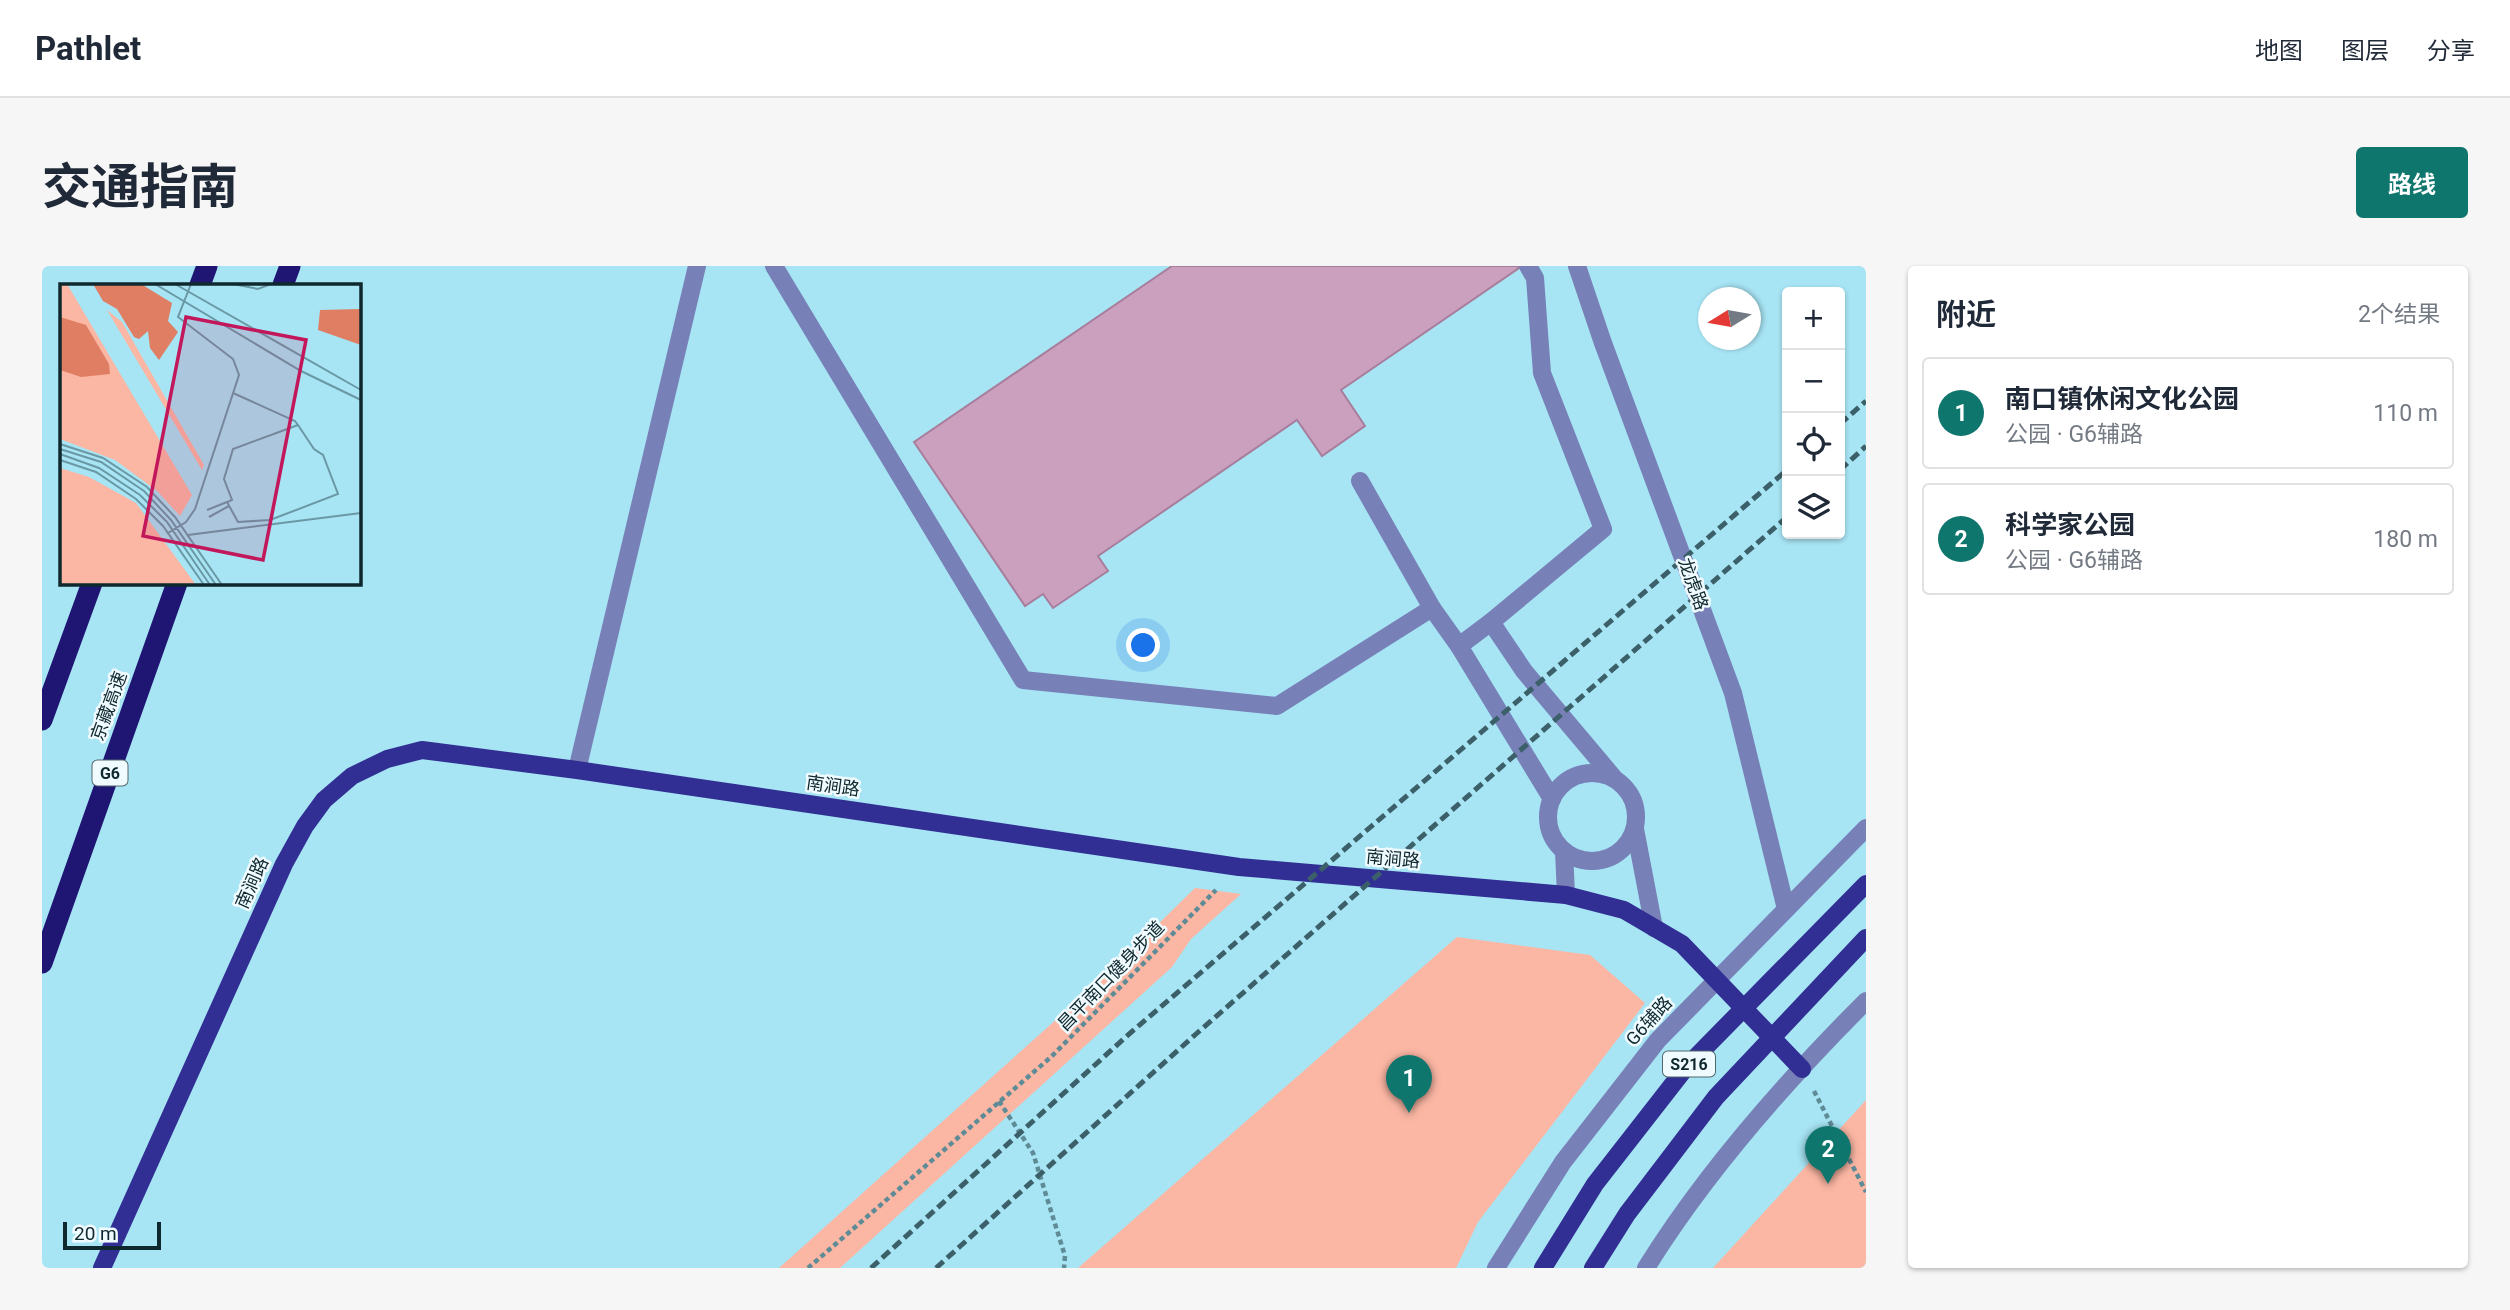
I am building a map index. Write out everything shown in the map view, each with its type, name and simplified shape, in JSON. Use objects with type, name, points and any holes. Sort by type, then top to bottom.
[{"type":"highway","points":[[200,284],[207,266]]},
{"type":"highway","points":[[283,284],[290,266]]},
{"type":"highway","points":[[42,720],[92,584]]},
{"type":"highway","name":"京藏高速","points":[[42,962],[177,584]]},
{"type":"main road","name":"南涧路","points":[[102,1268],[284,864],[305,826],[324,800],[352,776],[387,759],[422,750],[577,770],[1239,867],[1566,895],[1624,910],[1682,944],[1802,1069]]},
{"type":"main road","name":"S216","points":[[1543,1268],[1595,1184],[1687,1066],[1866,884]]},
{"type":"main road","name":"S216","points":[[1593,1268],[1627,1214],[1716,1097],[1866,938]]},
{"type":"street","points":[[577,770],[697,266]]},
{"type":"street","points":[[774,266],[1023,680],[1277,706],[1432,608]]},
{"type":"street","points":[[1459,646],[1603,529],[1542,373],[1535,278],[1528,266]]},
{"type":"street","name":"龙虎路","points":[[1577,266],[1733,693],[1786,909]]},
{"type":"street","points":[[1360,481],[1432,608],[1459,646],[1552,799]]},
{"type":"street","points":[[1491,622],[1524,671],[1614,778],[1625,787],[1633,800],[1635,829],[1654,928]]},
{"type":"street","points":[[1614,778],[1600,773],[1585,773],[1565,782],[1552,799],[1548,812],[1549,826],[1564,851],[1576,858],[1590,861],[1618,853],[1628,843],[1635,829]]},
{"type":"street","name":"G6辅路","points":[[1496,1268],[1563,1162],[1658,1040],[1866,828]]},
{"type":"street","points":[[1564,851],[1566,895]]},
{"type":"street","points":[[1646,1268],[1664,1239],[1750,1126],[1866,1001]]},
{"type":"path","name":"昌平南口健身步道","points":[[808,1268],[1051,1057],[1239,867]]},
{"type":"path","points":[[1802,1069],[1866,1192]]},
{"type":"path","points":[[999,1101],[1033,1153],[1065,1256],[1064,1268]]},
{"type":"shaded area","points":[[1195,888],[1241,894],[1191,939],[1172,967],[840,1268],[779,1268],[1107,974]]},
{"type":"shaded area","points":[[1457,937],[1590,955],[1645,1003],[1478,1222],[1456,1268],[1078,1268]]},
{"type":"shaded area","points":[[1866,1100],[1866,1268],[1713,1268]]},
{"type":"building","points":[[1172,266],[1519,268],[1341,390],[1365,426],[1322,456],[1297,420],[1098,556],[1108,571],[1053,608],[1043,594],[1025,606],[914,442]]},
{"type":"railway","points":[[1845,420],[1866,401]]},
{"type":"railway","points":[[1845,465],[1866,446]]},
{"type":"railway","points":[[871,1268],[1128,1035],[1782,474]]},
{"type":"railway","points":[[936,1268],[1196,1034],[1782,521]]},
{"type":"place","name":"南口镇休闲文化公园","points":[[1409,1113]]},
{"type":"place","name":"科学家公园","points":[[1828,1184]]}]
